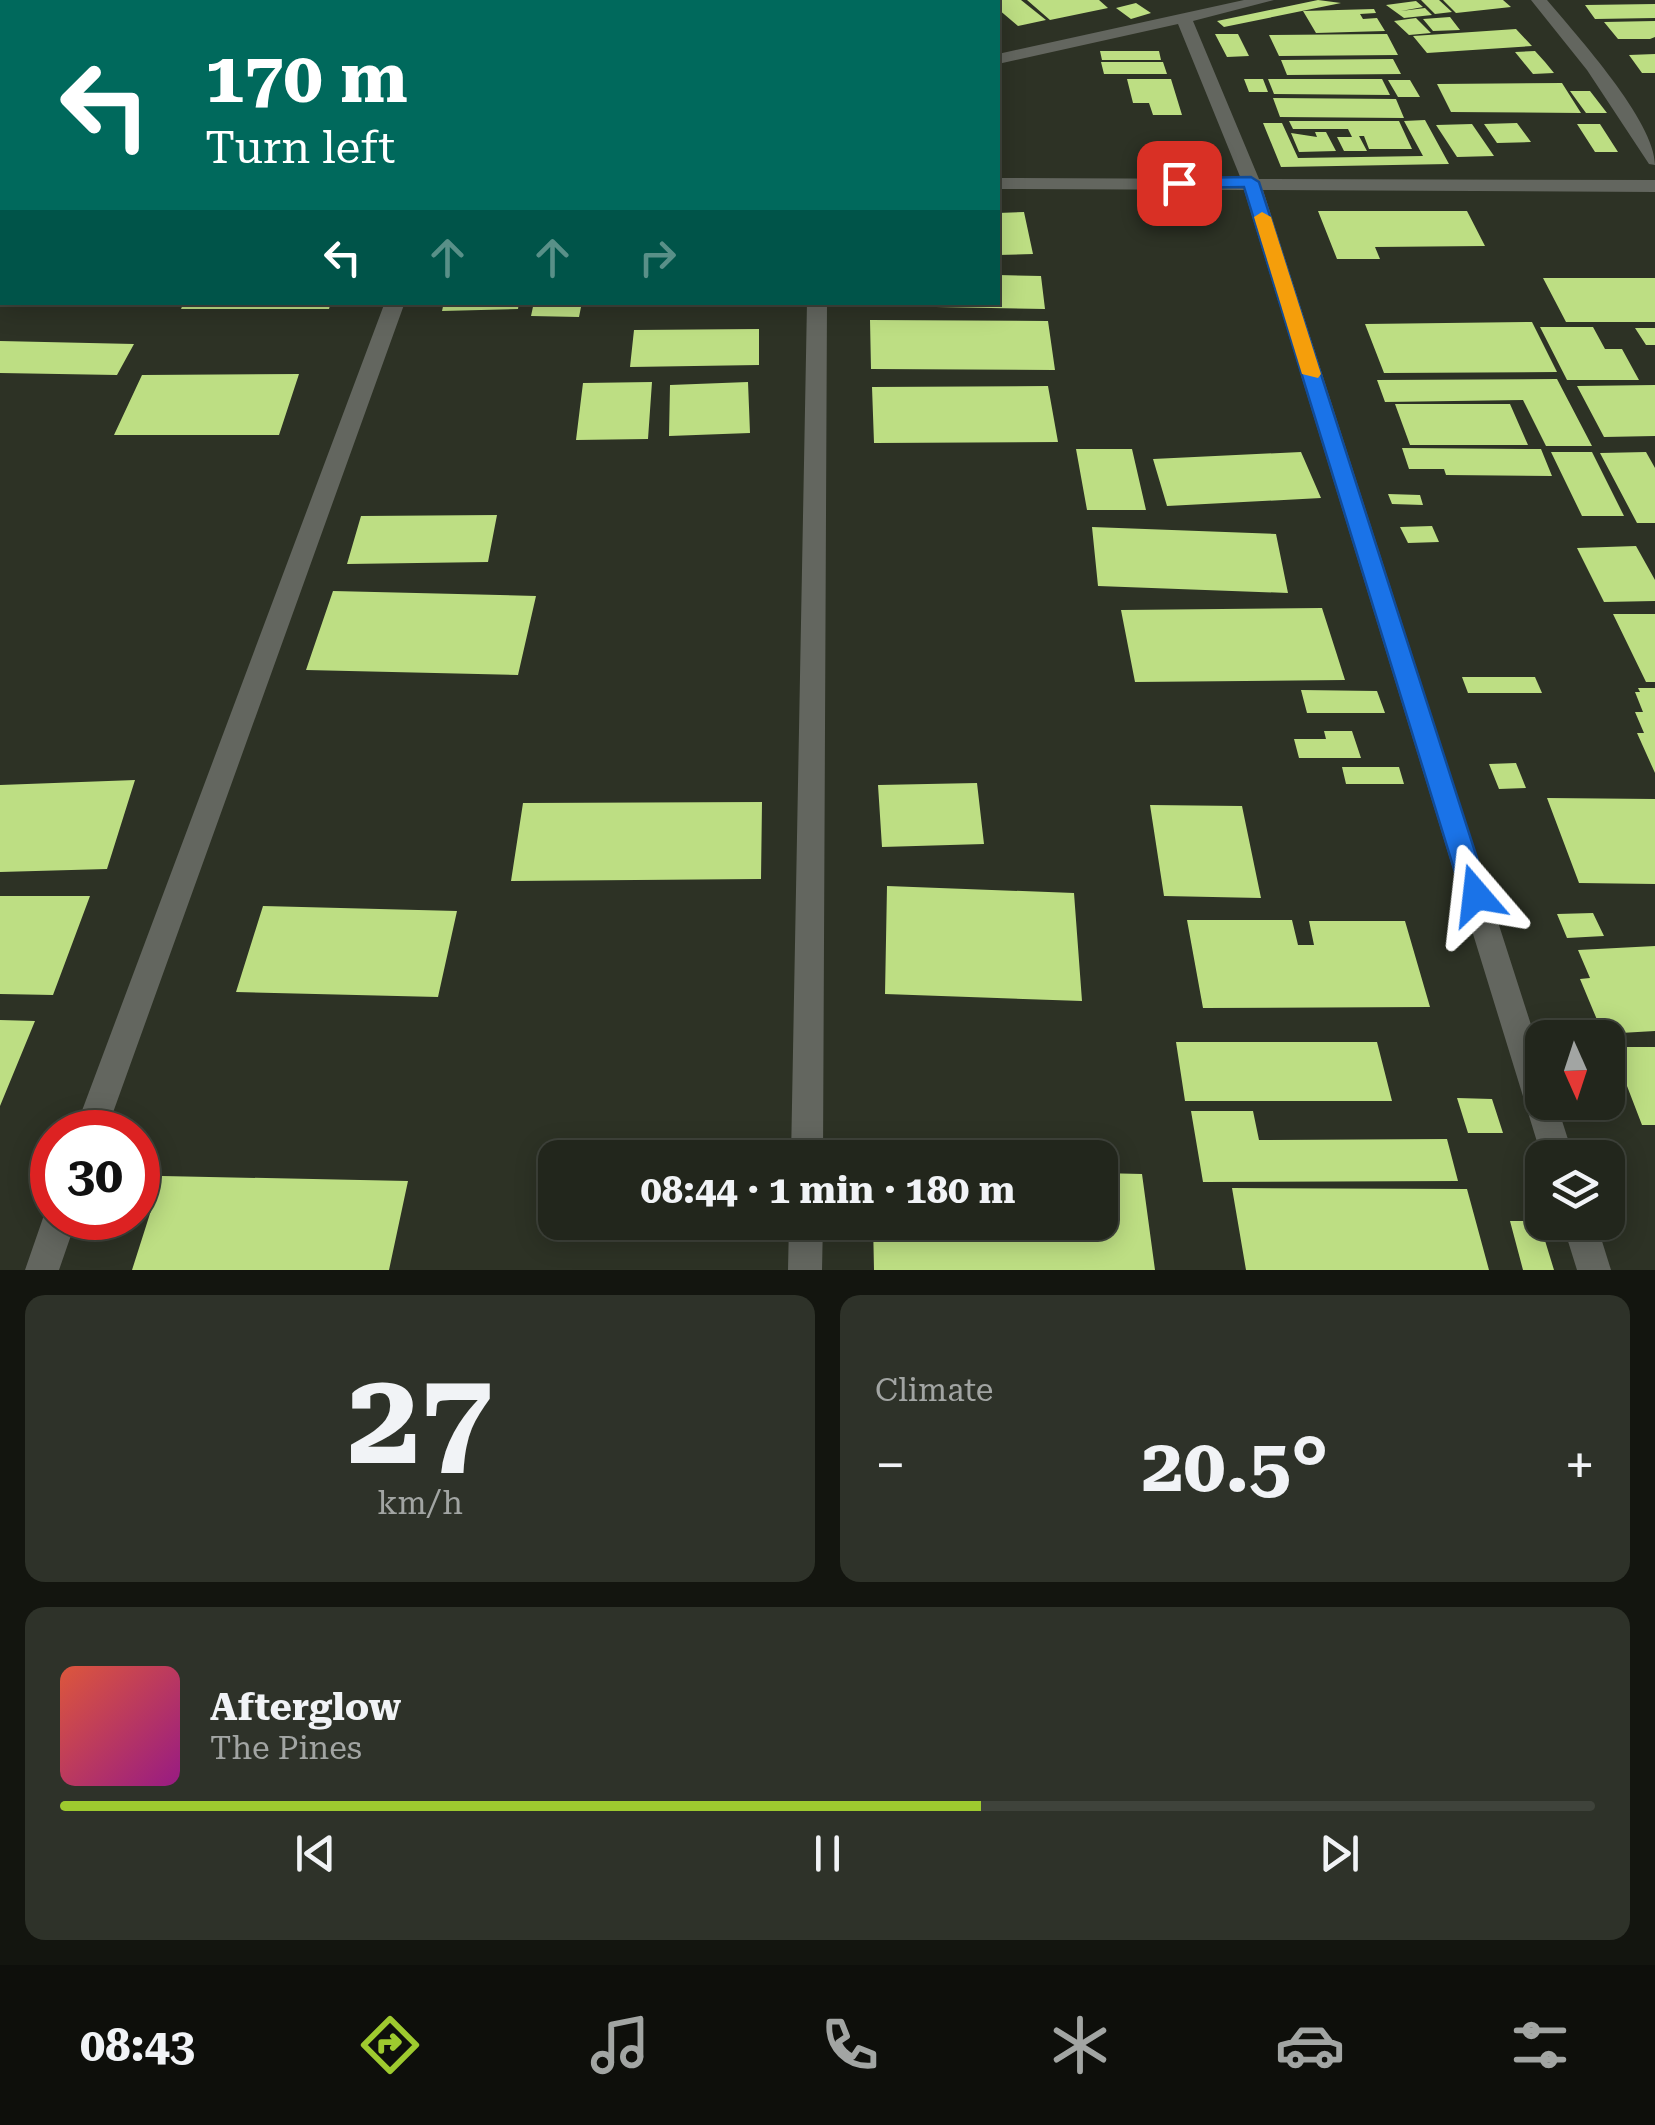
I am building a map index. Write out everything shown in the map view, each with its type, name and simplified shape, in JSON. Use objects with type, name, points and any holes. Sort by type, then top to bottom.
[{"type":"street","points":[[1000,59],[1266,0]]},
{"type":"street","points":[[1539,0],[1594,67],[1655,160]]},
{"type":"street","points":[[1184,18],[1251,182],[1552,1140]]},
{"type":"street","points":[[1000,184],[1655,186]]},
{"type":"street","points":[[98,1110],[394,305]]},
{"type":"street","points":[[806,1140],[817,305]]},
{"type":"street","points":[[42,1270],[52,1240]]},
{"type":"street","points":[[805,1270],[806,1240]]},
{"type":"street","points":[[1585,1240],[1594,1270]]},
{"type":"building","points":[[1000,0],[1021,0],[1046,20],[1018,26],[1000,11]]},
{"type":"building","points":[[1027,0],[1099,0],[1108,8],[1050,20]]},
{"type":"building","points":[[1318,0],[1341,3],[1224,27],[1217,21]]},
{"type":"building","points":[[1421,0],[1439,0],[1452,12],[1435,14]]},
{"type":"building","points":[[1443,0],[1503,0],[1511,7],[1456,13]]},
{"type":"building","points":[[1416,1],[1423,7],[1401,11],[1425,8],[1432,15],[1404,18],[1386,5]]},
{"type":"building","points":[[1136,3],[1151,13],[1131,19],[1116,8]]},
{"type":"building","points":[[1655,4],[1655,18],[1595,19],[1585,5]]},
{"type":"building","points":[[1374,9],[1376,13],[1360,14],[1363,19],[1377,18],[1385,31],[1316,33],[1303,11]]},
{"type":"building","points":[[1450,17],[1460,30],[1433,31],[1423,19]]},
{"type":"building","points":[[1416,18],[1431,33],[1409,35],[1394,21]]},
{"type":"building","points":[[1655,21],[1655,37],[1650,39],[1618,39],[1604,22]]},
{"type":"building","points":[[1516,29],[1532,46],[1427,53],[1413,36]]},
{"type":"building","points":[[1215,34],[1238,34],[1249,56],[1227,57]]},
{"type":"building","points":[[1387,34],[1398,55],[1279,56],[1269,35]]},
{"type":"building","points":[[1100,51],[1159,51],[1161,60],[1102,60]]},
{"type":"building","points":[[1535,51],[1554,73],[1533,74],[1515,52]]},
{"type":"building","points":[[1655,54],[1655,73],[1642,73],[1629,55]]},
{"type":"building","points":[[1393,59],[1401,74],[1287,75],[1281,60]]},
{"type":"building","points":[[1101,62],[1163,62],[1167,74],[1104,74]]},
{"type":"building","points":[[1127,79],[1171,79],[1182,115],[1153,115],[1149,103],[1133,103]]},
{"type":"building","points":[[1244,79],[1263,79],[1268,92],[1249,92]]},
{"type":"building","points":[[1268,79],[1382,79],[1390,95],[1274,94]]},
{"type":"building","points":[[1388,80],[1410,80],[1420,97],[1398,97]]},
{"type":"building","points":[[1562,83],[1581,113],[1451,112],[1437,84]]},
{"type":"building","points":[[1570,91],[1590,91],[1607,113],[1586,113]]},
{"type":"building","points":[[1273,98],[1396,99],[1404,118],[1280,117]]},
{"type":"building","points":[[1425,120],[1449,164],[1281,167],[1263,123],[1282,123],[1298,158],[1423,156],[1404,121]]},
{"type":"building","points":[[1289,121],[1399,121],[1412,149],[1369,149],[1364,136],[1359,136],[1367,151],[1344,151],[1337,137],[1352,137],[1348,129],[1293,129]]},
{"type":"building","points":[[1517,123],[1531,142],[1497,143],[1484,124]]},
{"type":"building","points":[[1472,124],[1494,156],[1457,157],[1436,125]]},
{"type":"building","points":[[1577,124],[1600,124],[1618,152],[1595,152]]},
{"type":"building","points":[[1315,132],[1326,132],[1336,151],[1299,152],[1291,133],[1317,137]]},
{"type":"building","points":[[1318,211],[1467,211],[1485,246],[1375,247],[1380,259],[1337,259]]},
{"type":"building","points":[[1024,212],[1033,254],[1000,255],[1000,213]]},
{"type":"building","points":[[1000,275],[1041,276],[1045,309],[882,306],[1000,305]]},
{"type":"building","points":[[1543,278],[1655,278],[1655,322],[1566,322]]},
{"type":"building","points":[[183,305],[330,305],[329,309],[181,309]]},
{"type":"building","points":[[443,305],[519,305],[518,309],[442,311]]},
{"type":"building","points":[[533,305],[581,305],[579,317],[531,316]]},
{"type":"building","points":[[870,320],[1048,321],[1055,370],[871,369]]},
{"type":"building","points":[[1532,322],[1557,372],[1384,373],[1365,324]]},
{"type":"building","points":[[1540,327],[1593,327],[1605,349],[1622,349],[1639,380],[1567,380]]},
{"type":"building","points":[[1635,328],[1655,328],[1655,345],[1646,345]]},
{"type":"building","points":[[759,329],[759,365],[630,367],[634,330]]},
{"type":"building","points":[[0,341],[134,344],[117,375],[0,373]]},
{"type":"building","points":[[299,374],[279,435],[114,435],[142,375]]},
{"type":"building","points":[[1557,379],[1592,446],[1546,446],[1523,400],[1385,402],[1377,380]]},
{"type":"building","points":[[652,382],[648,439],[576,440],[583,383]]},
{"type":"building","points":[[748,382],[750,433],[669,436],[670,385]]},
{"type":"building","points":[[1655,385],[1655,436],[1604,437],[1577,386]]},
{"type":"building","points":[[1048,386],[1058,442],[874,443],[872,387]]},
{"type":"building","points":[[1395,404],[1510,404],[1528,445],[1410,445]]},
{"type":"building","points":[[1402,448],[1541,449],[1552,476],[1446,475],[1444,469],[1409,469]]},
{"type":"building","points":[[1076,449],[1132,449],[1146,510],[1087,510]]},
{"type":"building","points":[[1301,452],[1321,498],[1167,506],[1153,459]]},
{"type":"building","points":[[1551,452],[1592,452],[1624,516],[1582,516]]},
{"type":"building","points":[[1646,452],[1655,468],[1655,523],[1637,523],[1600,453]]},
{"type":"building","points":[[1388,494],[1420,495],[1423,505],[1392,504]]},
{"type":"building","points":[[497,515],[488,562],[347,564],[361,516]]},
{"type":"building","points":[[1432,526],[1439,542],[1408,543],[1400,527]]},
{"type":"building","points":[[1092,527],[1276,534],[1288,593],[1098,586]]},
{"type":"building","points":[[1636,546],[1655,580],[1655,601],[1604,602],[1577,548]]},
{"type":"building","points":[[333,591],[536,596],[518,675],[306,670]]},
{"type":"building","points":[[1322,608],[1345,680],[1135,682],[1121,610]]},
{"type":"building","points":[[1613,614],[1655,614],[1655,682],[1646,682]]},
{"type":"building","points":[[1462,677],[1535,677],[1542,693],[1468,693]]},
{"type":"building","points":[[1638,688],[1655,688],[1655,773],[1637,733],[1644,733],[1635,712],[1643,712],[1635,692],[1640,692]]},
{"type":"building","points":[[1301,690],[1377,691],[1385,713],[1307,713]]},
{"type":"building","points":[[1324,731],[1352,731],[1361,758],[1299,758],[1294,739],[1326,739]]},
{"type":"building","points":[[1516,763],[1526,788],[1499,789],[1489,764]]},
{"type":"building","points":[[1342,767],[1399,767],[1404,784],[1346,784]]},
{"type":"building","points":[[135,780],[107,869],[0,872],[0,785]]},
{"type":"building","points":[[977,783],[984,844],[882,847],[878,785]]},
{"type":"building","points":[[1547,798],[1655,799],[1655,884],[1579,883]]},
{"type":"building","points":[[762,802],[761,879],[511,881],[523,803]]},
{"type":"building","points":[[1150,805],[1242,806],[1261,898],[1164,896]]},
{"type":"building","points":[[887,886],[1074,893],[1082,1001],[885,994]]},
{"type":"building","points":[[0,896],[90,896],[53,995],[0,994]]},
{"type":"building","points":[[263,906],[457,911],[438,997],[236,992]]},
{"type":"building","points":[[1593,913],[1604,936],[1567,938],[1557,914]]},
{"type":"building","points":[[1187,920],[1292,920],[1298,945],[1314,945],[1309,921],[1405,921],[1430,1007],[1203,1008]]},
{"type":"building","points":[[1655,946],[1655,1031],[1625,1033],[1625,1020],[1597,1020],[1580,979],[1590,978],[1578,950]]},
{"type":"building","points":[[0,1020],[35,1021],[0,1106]]},
{"type":"building","points":[[1176,1042],[1377,1042],[1392,1101],[1185,1101]]},
{"type":"building","points":[[1625,1047],[1655,1047],[1655,1125],[1642,1125],[1625,1081]]},
{"type":"building","points":[[1457,1098],[1492,1099],[1503,1133],[1468,1133]]},
{"type":"building","points":[[1191,1111],[1253,1111],[1259,1140],[1447,1139],[1458,1181],[1203,1182]]},
{"type":"building","points":[[1118,1173],[1142,1174],[1155,1270],[874,1270],[873,1240],[1118,1240]]},
{"type":"building","points":[[162,1176],[408,1181],[389,1270],[132,1270],[142,1240],[160,1240]]},
{"type":"building","points":[[1232,1188],[1467,1189],[1489,1270],[1246,1270]]},
{"type":"building","points":[[1510,1221],[1525,1221],[1525,1240],[1545,1240],[1554,1270],[1523,1270]]},
{"type":"slow traffic","points":[[1262,217],[1311,374]]},
{"type":"route","points":[[1179,183],[1251,182],[1476,895]]}]
